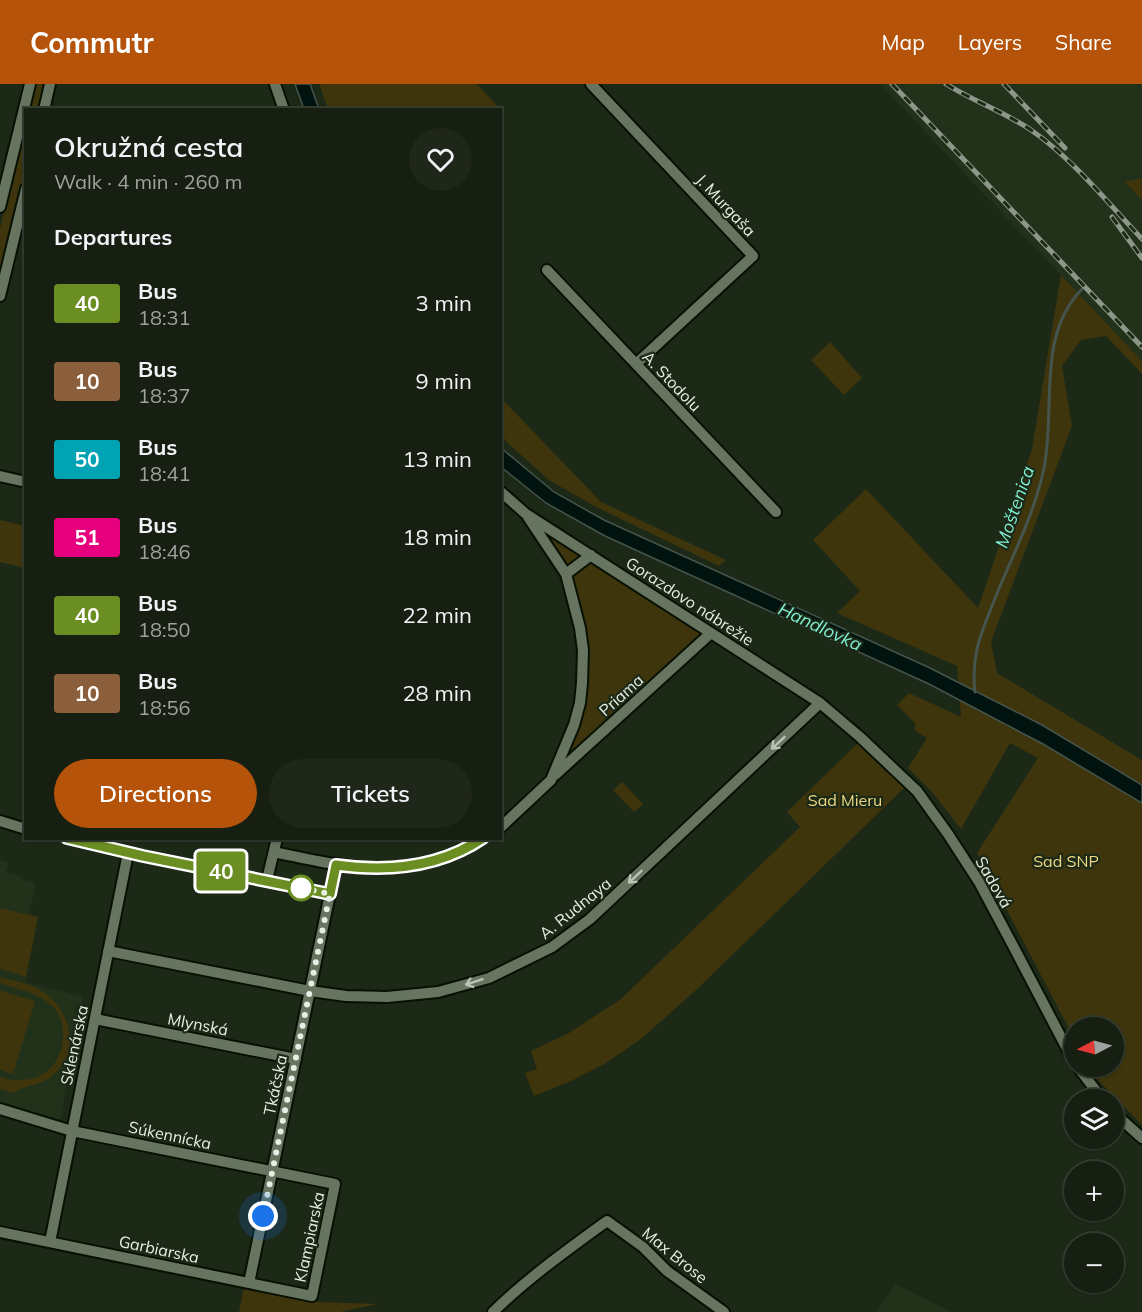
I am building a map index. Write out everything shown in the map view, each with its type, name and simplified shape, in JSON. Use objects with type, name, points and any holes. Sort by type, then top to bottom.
[{"type":"street","points":[[24,108],[30,84]]},
{"type":"street","points":[[44,108],[50,84]]},
{"type":"street","points":[[275,84],[283,108]]},
{"type":"street","name":"J. Murgaša","points":[[591,84],[753,256],[636,364]]},
{"type":"street","points":[[0,207],[24,109]]},
{"type":"street","points":[[0,296],[24,197]]},
{"type":"street","name":"A. Stodolu","points":[[547,270],[776,512]]},
{"type":"street","points":[[0,476],[24,482]]},
{"type":"street","name":"Gorazdovo nábrežie","points":[[502,493],[526,514],[820,704],[860,737]]},
{"type":"street","points":[[526,514],[566,574],[580,628],[583,650],[580,703],[574,725],[551,780]]},
{"type":"street","points":[[566,574],[591,555]]},
{"type":"street","name":"Priama","points":[[502,826],[711,633]]},
{"type":"street","name":"A. Rudnaya","points":[[108,951],[346,996],[387,998],[438,992],[489,978],[552,947],[609,902],[820,704]]},
{"type":"street","name":"Sadová","points":[[860,737],[917,791],[948,834],[979,882],[1064,1043]]},
{"type":"street","points":[[0,821],[24,828]]},
{"type":"street","points":[[75,840],[330,894]]},
{"type":"street","points":[[267,880],[277,840]]},
{"type":"street","points":[[274,852],[336,865],[371,869],[399,868],[438,860],[479,840]]},
{"type":"street","name":"Sklenárska","points":[[50,1242],[128,853]]},
{"type":"street","name":"Tkáčska","points":[[249,1283],[336,865]]},
{"type":"street","name":"Mlynská","points":[[95,1019],[296,1059]]},
{"type":"street","points":[[1085,1077],[1095,1089]]},
{"type":"street","name":"Súkennícka","points":[[0,1109],[72,1131],[335,1184]]},
{"type":"street","points":[[1124,1122],[1142,1138]]},
{"type":"street","name":"Klampiarska","points":[[312,1296],[335,1184]]},
{"type":"street","name":"Max Brose","points":[[493,1312],[554,1259],[607,1221],[643,1247],[667,1271],[724,1312]]},
{"type":"street","name":"Garbiarska","points":[[0,1232],[312,1296]]},
{"type":"shaded area","points":[[880,84],[1142,84],[1142,178],[1126,183],[1142,200],[1142,361]]},
{"type":"shaded area","points":[[0,860],[9,863],[6,872],[36,883],[29,914],[38,917],[25,982],[83,997],[82,1005],[76,1004],[74,1013],[80,1015],[60,1122],[0,1103]]},
{"type":"shaded area","points":[[895,1284],[951,1312],[877,1312]]},
{"type":"green space","points":[[35,84],[46,84],[40,108],[29,108]]},
{"type":"green space","points":[[319,84],[477,84],[499,108],[328,108]]},
{"type":"green space","points":[[24,126],[24,173],[0,276],[0,229]]},
{"type":"green space","points":[[1142,178],[1142,200],[1125,182]]},
{"type":"green space","name":"Sad SNP","points":[[1061,275],[1142,361],[1142,374],[1106,336],[1081,340],[1062,366],[1072,426],[991,642],[997,673],[1142,760],[1142,1125],[1124,1107],[1124,1089],[1107,1089],[1096,1077],[1124,1077],[1124,1017],[1064,1017],[1064,1019],[977,853],[1038,758],[1010,743],[961,829],[933,793],[908,768],[927,738],[915,731],[915,723],[897,705],[909,693],[961,717],[957,666],[837,613],[860,591],[813,540],[866,489],[978,608],[1032,449]]},
{"type":"green space","points":[[830,342],[862,378],[844,395],[811,360]]},
{"type":"green space","points":[[502,399],[601,502],[726,560],[719,566],[596,507],[549,480],[502,438]]},
{"type":"green space","points":[[525,512],[710,632],[555,772],[582,680],[567,574]]},
{"type":"green space","points":[[0,520],[24,526],[24,568],[0,562]]},
{"type":"green space","name":"Sad Mieru","points":[[860,741],[905,787],[696,990],[641,1039],[606,1063],[534,1096],[525,1073],[537,1069],[531,1051],[569,1033],[621,999],[800,827],[787,812]]},
{"type":"green space","points":[[622,782],[643,804],[634,812],[613,790]]},
{"type":"green space","points":[[0,908],[38,917],[26,977],[0,969]]},
{"type":"green space","points":[[0,977],[31,986],[51,998],[59,1008],[69,1030],[70,1043],[61,1066],[48,1079],[22,1088],[15,1093],[0,1089],[0,1077],[24,1080],[44,1073],[58,1057],[62,1046],[63,1029],[58,1014],[51,1005],[33,994],[0,983]]},
{"type":"green space","points":[[0,991],[35,1001],[13,1074],[0,1070]]},
{"type":"green space","points":[[244,1287],[317,1302],[378,1304],[340,1312],[239,1312]]},
{"type":"water","points":[[295,84],[310,84],[319,108],[304,108]]},
{"type":"water","name":"Handlovka","points":[[502,449],[554,492],[604,520],[930,668],[1042,725],[1142,785],[1142,803],[1043,744],[929,684],[605,536],[546,503],[502,468]]},
{"type":"waterway","name":"Moštenica","points":[[975,692],[975,664],[979,640],[1030,515],[1044,468],[1050,374],[1058,328],[1068,308],[1082,289]]},
{"type":"railway","points":[[892,84],[1142,347]]},
{"type":"railway","points":[[946,84],[1021,124],[1046,141],[1089,182],[1142,239]]},
{"type":"railway","points":[[1004,84],[1065,148]]},
{"type":"railway","points":[[1112,217],[1142,258]]},
{"type":"bus line","name":"40","points":[[75,840],[330,894],[336,865],[371,869],[399,868],[438,860],[480,840]]},
{"type":"route","points":[[263,1216],[330,894],[297,887],[301,888]]}]
